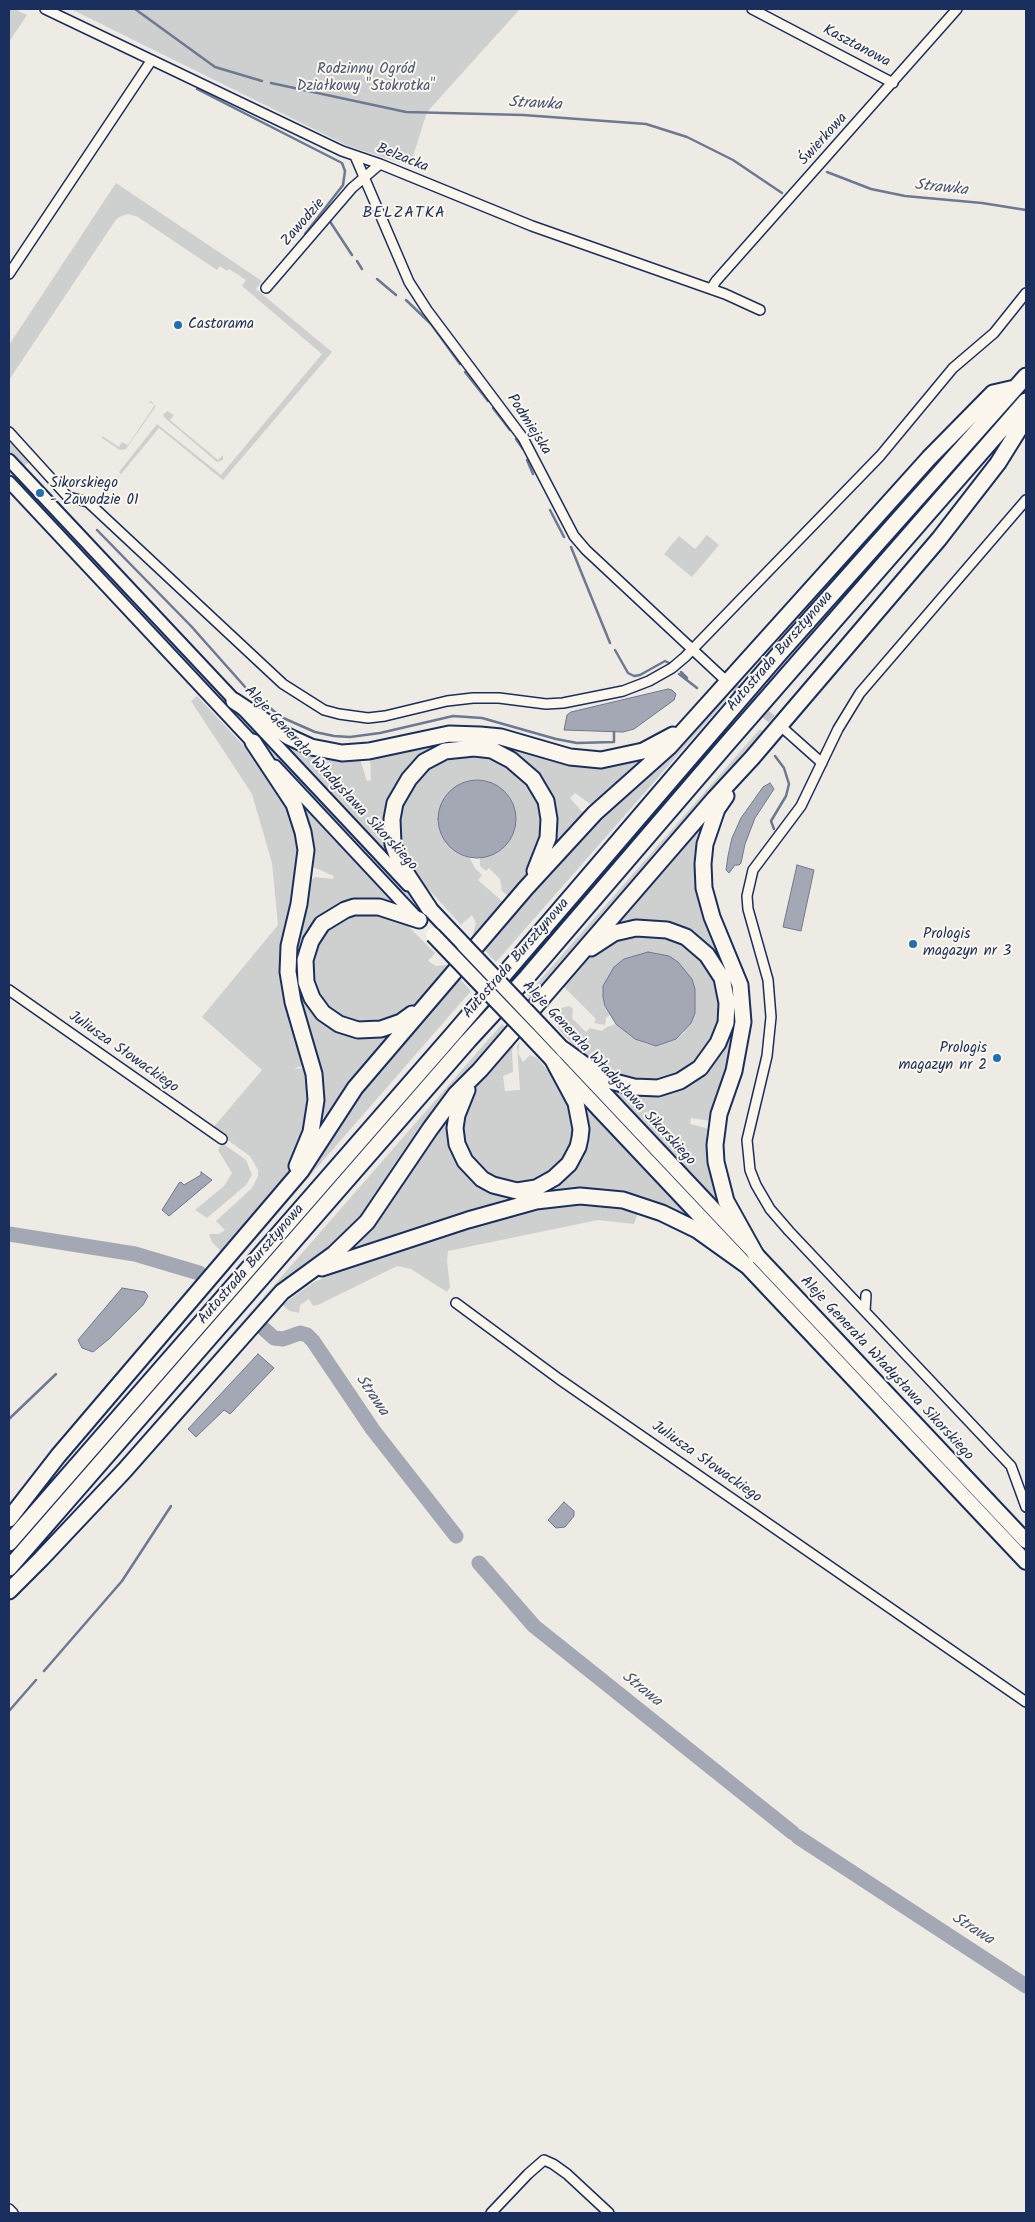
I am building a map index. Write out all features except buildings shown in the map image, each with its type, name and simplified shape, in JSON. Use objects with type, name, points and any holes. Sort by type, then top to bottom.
[{"type":"highway","name":"Autostrada Bursztynowa","points":[[9,1543],[453,1034],[778,654],[1026,376]]},
{"type":"highway","points":[[9,1519],[63,1449],[311,1157],[355,1088],[526,888],[595,813],[669,747],[698,716],[928,458],[993,393],[1015,388]]},
{"type":"highway","name":"Autostrada Bursztynowa","points":[[9,1568],[435,1079],[527,977],[726,745],[1026,401]]},
{"type":"highway","points":[[9,1591],[124,1471],[282,1292],[344,1245],[367,1222],[433,1124],[456,1094],[480,1070],[746,765],[939,540],[998,463],[1026,418]]},
{"type":"highway","points":[[234,701],[289,737],[311,747],[342,753],[369,752],[449,734],[501,737],[570,757],[601,760],[643,751],[680,730],[698,716]]},
{"type":"highway","points":[[253,742],[294,804],[303,832],[306,850],[299,904],[290,946],[288,972],[294,1002],[314,1074],[315,1112],[311,1132],[302,1156],[275,1201]]},
{"type":"highway","points":[[430,908],[411,882],[397,854],[391,831],[392,811],[401,790],[424,762],[434,756],[454,749],[484,748],[500,754],[522,768],[541,792],[548,811],[548,838],[543,854],[526,888]]},
{"type":"highway","points":[[746,765],[717,810],[706,844],[703,864],[704,888],[708,905],[740,985],[743,1011],[741,1043],[719,1114],[715,1145],[716,1162],[726,1202],[751,1260]]},
{"type":"highway","points":[[419,920],[389,909],[369,906],[354,907],[336,914],[322,924],[311,941],[305,960],[306,982],[312,998],[323,1013],[339,1024],[358,1030],[381,1029],[401,1022],[428,1001]]},
{"type":"highway","points":[[559,1056],[622,1085],[644,1089],[670,1085],[690,1076],[700,1068],[718,1043],[727,1013],[722,978],[711,960],[693,942],[667,930],[636,928],[614,933],[588,950],[562,974]]},
{"type":"highway","points":[[480,1070],[464,1097],[457,1114],[455,1128],[460,1152],[472,1170],[482,1179],[506,1189],[527,1190],[545,1184],[562,1172],[578,1146],[581,1129],[576,1103],[559,1056]]},
{"type":"highway","points":[[301,1278],[354,1257],[468,1220],[536,1201],[572,1197],[623,1200],[649,1207],[697,1230],[751,1260]]},
{"type":"main road","name":"Aleje Generała Władysława Sikorskiego","points":[[9,460],[538,1024],[559,1056],[751,1260],[1026,1562]]},
{"type":"main road","name":"Aleje Generała Władysława Sikorskiego","points":[[9,482],[433,935],[529,1035],[559,1056]]},
{"type":"main road","name":"Aleje Generała Władysława Sikorskiego","points":[[751,1260],[1023,1538]]},
{"type":"street","name":"Belzacka","points":[[44,9],[355,156],[380,164],[523,223],[711,289],[760,310]]},
{"type":"street","name":"Kasztanowa","points":[[752,9],[893,83]]},
{"type":"street","name":"Świerkowa","points":[[711,289],[716,281],[957,9]]},
{"type":"street","points":[[9,274],[152,61]]},
{"type":"street","name":"Podmiejska","points":[[355,156],[409,282],[417,296],[523,438],[574,536],[722,677]]},
{"type":"street","name":"Zawodzie","points":[[266,288],[352,188],[380,164]]},
{"type":"street","points":[[9,432],[68,496],[88,502],[283,684],[324,710],[368,718],[385,716],[447,701],[473,698],[499,698],[546,704],[563,703],[623,691],[649,681],[672,668],[692,650],[880,456],[953,368],[994,333],[1026,293]]},
{"type":"street","points":[[1026,500],[860,693],[838,729],[801,806],[753,870],[748,888],[748,910],[768,980],[771,1017],[767,1056],[749,1127],[748,1154],[756,1185],[770,1210],[1011,1466],[1026,1507]]},
{"type":"street","points":[[785,730],[822,763]]},
{"type":"street","name":"Juliusza Słowackiego","points":[[9,990],[222,1139]]},
{"type":"street","points":[[865,1310],[866,1295]]},
{"type":"street","name":"Juliusza Słowackiego","points":[[456,1303],[562,1381],[1026,1702]]},
{"type":"street","points":[[491,2213],[544,2160],[567,2174],[609,2213]]},
{"type":"street","points":[[9,2209],[13,2213]]},
{"type":"green space","points":[[9,9],[14,9],[27,15],[9,42]]},
{"type":"green space","name":"Rodzinny Ogród Działkowy \"Stokrotka\"","points":[[71,9],[520,9],[427,112],[410,166],[348,146]]},
{"type":"green space","points":[[116,183],[262,281],[256,289],[332,352],[223,480],[159,428],[99,501],[96,500],[97,497],[121,474],[119,472],[157,424],[221,475],[322,354],[242,286],[246,280],[229,269],[227,271],[220,266],[217,270],[138,217],[128,214],[119,217],[115,221],[9,380],[9,345]]},
{"type":"green space","points":[[1026,382],[1026,393],[514,981],[510,976]]},
{"type":"green space","points":[[155,405],[126,449],[120,450],[102,438],[102,436],[119,447],[122,442],[128,445]]},
{"type":"green space","points":[[167,411],[174,415],[170,420],[218,460],[223,455],[223,460],[217,462],[165,418],[163,415]]},
{"type":"green space","points":[[9,441],[29,462],[23,467],[9,453]]},
{"type":"green space","points":[[9,469],[455,943],[452,946],[9,473]]},
{"type":"green space","points":[[707,535],[719,545],[692,577],[664,554],[679,536],[695,549]]},
{"type":"green space","points":[[197,696],[245,747],[271,779],[291,815],[298,837],[301,862],[289,932],[308,1065],[295,1069],[307,1068],[311,1106],[295,1161],[274,1192],[223,1253],[212,1242],[209,1234],[219,1234],[225,1230],[216,1221],[252,1188],[258,1176],[258,1170],[250,1156],[212,1129],[262,1070],[202,1017],[278,925],[272,863],[252,794],[191,701]]},
{"type":"green space","points":[[723,696],[727,699],[496,962],[481,946],[569,849]]},
{"type":"green space","points":[[268,729],[340,758],[360,759],[367,781],[371,780],[370,757],[430,742],[489,739],[561,759],[660,748],[593,806],[575,793],[570,798],[585,815],[551,855],[555,841],[551,795],[544,782],[531,766],[516,754],[505,749],[472,743],[397,785],[396,865]]},
{"type":"green space","points":[[760,729],[766,734],[532,1000],[527,995]]},
{"type":"green space","points":[[458,754],[490,756],[502,761],[525,780],[540,802],[543,827],[536,860],[528,875],[511,896],[507,895],[502,891],[500,879],[489,868],[486,871],[480,866],[480,857],[483,857],[481,780],[470,780],[460,783],[461,855],[469,857],[475,868],[482,875],[478,880],[503,902],[502,906],[474,939],[472,937],[476,923],[472,915],[461,925],[411,870],[398,839],[399,809],[412,783],[430,765]]},
{"type":"green space","points":[[292,792],[401,908],[346,903],[336,906],[320,918],[301,959],[337,1031],[363,1037],[392,1035],[313,1147],[322,1111],[322,1094],[317,1060],[310,1032],[302,1012],[296,981],[295,961],[310,881],[315,877],[333,879],[334,876],[311,866]]},
{"type":"green space","points":[[710,811],[700,845],[734,979],[738,1029],[713,1119],[711,1121],[691,1118],[690,1124],[711,1131],[721,1209],[603,1082],[613,1088],[699,1077],[732,999],[679,927],[663,922],[640,922],[603,933]]},
{"type":"green space","points":[[371,911],[401,921],[408,926],[435,953],[428,961],[436,966],[447,965],[449,968],[412,1009],[379,1025],[347,1022],[328,1008],[321,999],[311,977],[311,964],[316,945],[325,930],[350,914]]},
{"type":"green space","points":[[645,933],[674,939],[698,954],[717,984],[722,1009],[716,1035],[695,1066],[663,1082],[622,1079],[589,1061],[560,1031],[557,1025],[565,1016],[557,1012],[545,1014],[549,1011],[569,1006],[573,1009],[572,1018],[586,1032],[590,1028],[602,1031],[616,1024],[644,1043],[656,1046],[676,1039],[685,1032],[605,1007],[610,1015],[606,1018],[605,1025],[594,1023],[596,1019],[561,984],[594,949],[616,937]]},
{"type":"green space","points":[[457,976],[471,991],[116,1398],[364,1086]]},
{"type":"green space","points":[[485,1005],[489,1009],[9,1561],[9,1551]]},
{"type":"green space","points":[[502,1024],[507,1029],[373,1207],[172,1407],[49,1543]]},
{"type":"green space","points":[[515,1037],[517,1039],[512,1051],[513,1072],[503,1076],[505,1091],[520,1090],[517,1046],[520,1042],[518,1053],[523,1062],[530,1055],[537,1058],[559,1083],[565,1093],[574,1122],[573,1145],[563,1164],[537,1180],[521,1183],[500,1180],[481,1169],[468,1155],[460,1131],[467,1096],[490,1065]]},
{"type":"green space","points":[[576,1094],[705,1230],[591,1193],[359,1251],[350,1244],[449,1114],[449,1133],[498,1193],[573,1167]]},
{"type":"green space","points":[[222,1143],[246,1160],[252,1175],[246,1185],[207,1218],[195,1210],[224,1186],[232,1173],[218,1150]]},
{"type":"green space","points":[[568,1203],[597,1203],[639,1210],[634,1224],[598,1220],[448,1251],[447,1261],[450,1287],[447,1292],[411,1269],[397,1266],[318,1305],[313,1306],[309,1299],[300,1305],[299,1313],[290,1311],[282,1305],[314,1282],[371,1258],[517,1213]]},
{"type":"shaded area","points":[[668,689],[676,694],[674,700],[634,729],[623,732],[564,730],[567,715],[571,712]]},
{"type":"shaded area","points":[[477,780],[492,783],[505,791],[513,804],[516,819],[513,834],[505,847],[492,855],[477,858],[462,855],[449,847],[441,834],[438,819],[441,804],[449,791],[462,783]]},
{"type":"shaded area","points":[[770,783],[774,789],[755,818],[745,844],[741,863],[735,865],[729,873],[726,870],[728,856],[732,838],[741,818],[763,787]]},
{"type":"shaded area","points":[[797,865],[814,870],[801,931],[783,927]]},
{"type":"shaded area","points":[[648,952],[669,956],[678,962],[692,979],[695,989],[695,1013],[691,1023],[676,1039],[656,1046],[635,1039],[616,1024],[605,1006],[603,997],[603,986],[614,967],[624,959]]},
{"type":"shaded area","points":[[201,1172],[212,1180],[169,1216],[162,1210],[179,1183],[181,1182],[184,1185],[201,1175]]},
{"type":"shaded area","points":[[122,1288],[145,1292],[148,1296],[143,1305],[93,1352],[82,1348],[78,1340]]},
{"type":"shaded area","points":[[258,1354],[274,1368],[230,1414],[224,1410],[196,1437],[188,1429]]},
{"type":"shaded area","points":[[564,1502],[574,1511],[574,1516],[565,1527],[556,1528],[548,1520]]},
{"type":"waterway","name":"Strawka","points":[[135,9],[215,67],[262,81]]},
{"type":"waterway","name":"Strawka","points":[[271,83],[406,112],[523,115],[646,124],[687,137],[733,160],[782,193]]},
{"type":"waterway","points":[[197,89],[342,163],[345,171],[343,185],[305,234]]},
{"type":"waterway","name":"Strawka","points":[[827,172],[871,189],[905,196],[982,203],[1026,210]]},
{"type":"waterway","points":[[329,220],[352,255]]},
{"type":"waterway","points":[[357,261],[362,269]]},
{"type":"waterway","points":[[377,279],[396,295]]},
{"type":"waterway","points":[[406,300],[431,324],[460,364]]},
{"type":"waterway","points":[[465,372],[488,401]]},
{"type":"waterway","points":[[493,408],[510,430]]},
{"type":"waterway","points":[[516,439],[523,449]]},
{"type":"waterway","points":[[527,460],[533,474]]},
{"type":"waterway","points":[[550,510],[564,537]]},
{"type":"waterway","points":[[97,530],[191,626],[246,688],[281,717],[315,732],[350,737],[380,733],[453,716],[482,718],[577,743],[614,742],[614,732]]},
{"type":"waterway","points":[[571,547],[610,643]]},
{"type":"waterway","points":[[615,650],[628,673],[634,676],[640,675],[665,661],[669,663]]},
{"type":"waterway","points":[[681,672],[687,678]]},
{"type":"waterway","points":[[679,674],[697,688]]},
{"type":"waterway","points":[[774,829],[771,821],[786,796],[789,784],[784,768],[775,756]]},
{"type":"waterway","name":"Strawa","points":[[9,1234],[135,1254],[199,1273]]},
{"type":"waterway","name":"Strawa","points":[[264,1329],[274,1338],[283,1339],[300,1333],[307,1335],[313,1341],[373,1430],[456,1536]]},
{"type":"waterway","points":[[9,1419],[56,1374]]},
{"type":"waterway","points":[[44,1671],[122,1581],[171,1506]]},
{"type":"waterway","name":"Strawa","points":[[479,1563],[534,1626],[793,1833]]},
{"type":"waterway","points":[[9,1711],[36,1680]]},
{"type":"waterway","name":"Strawa","points":[[798,1837],[1026,1986]]},
{"type":"tunnel","points":[[724,678],[783,729]]},
{"type":"place","name":"Castorama","points":[[178,325]]},
{"type":"place","name":"Sikorskiego - Zawodzie 01","points":[[40,493]]},
{"type":"place","name":"Prologis magazyn nr 3","points":[[913,944]]},
{"type":"place","name":"Prologis magazyn nr 2","points":[[997,1058]]},
{"type":"district","name":"BELZATKA","points":[[404,214]]}]
